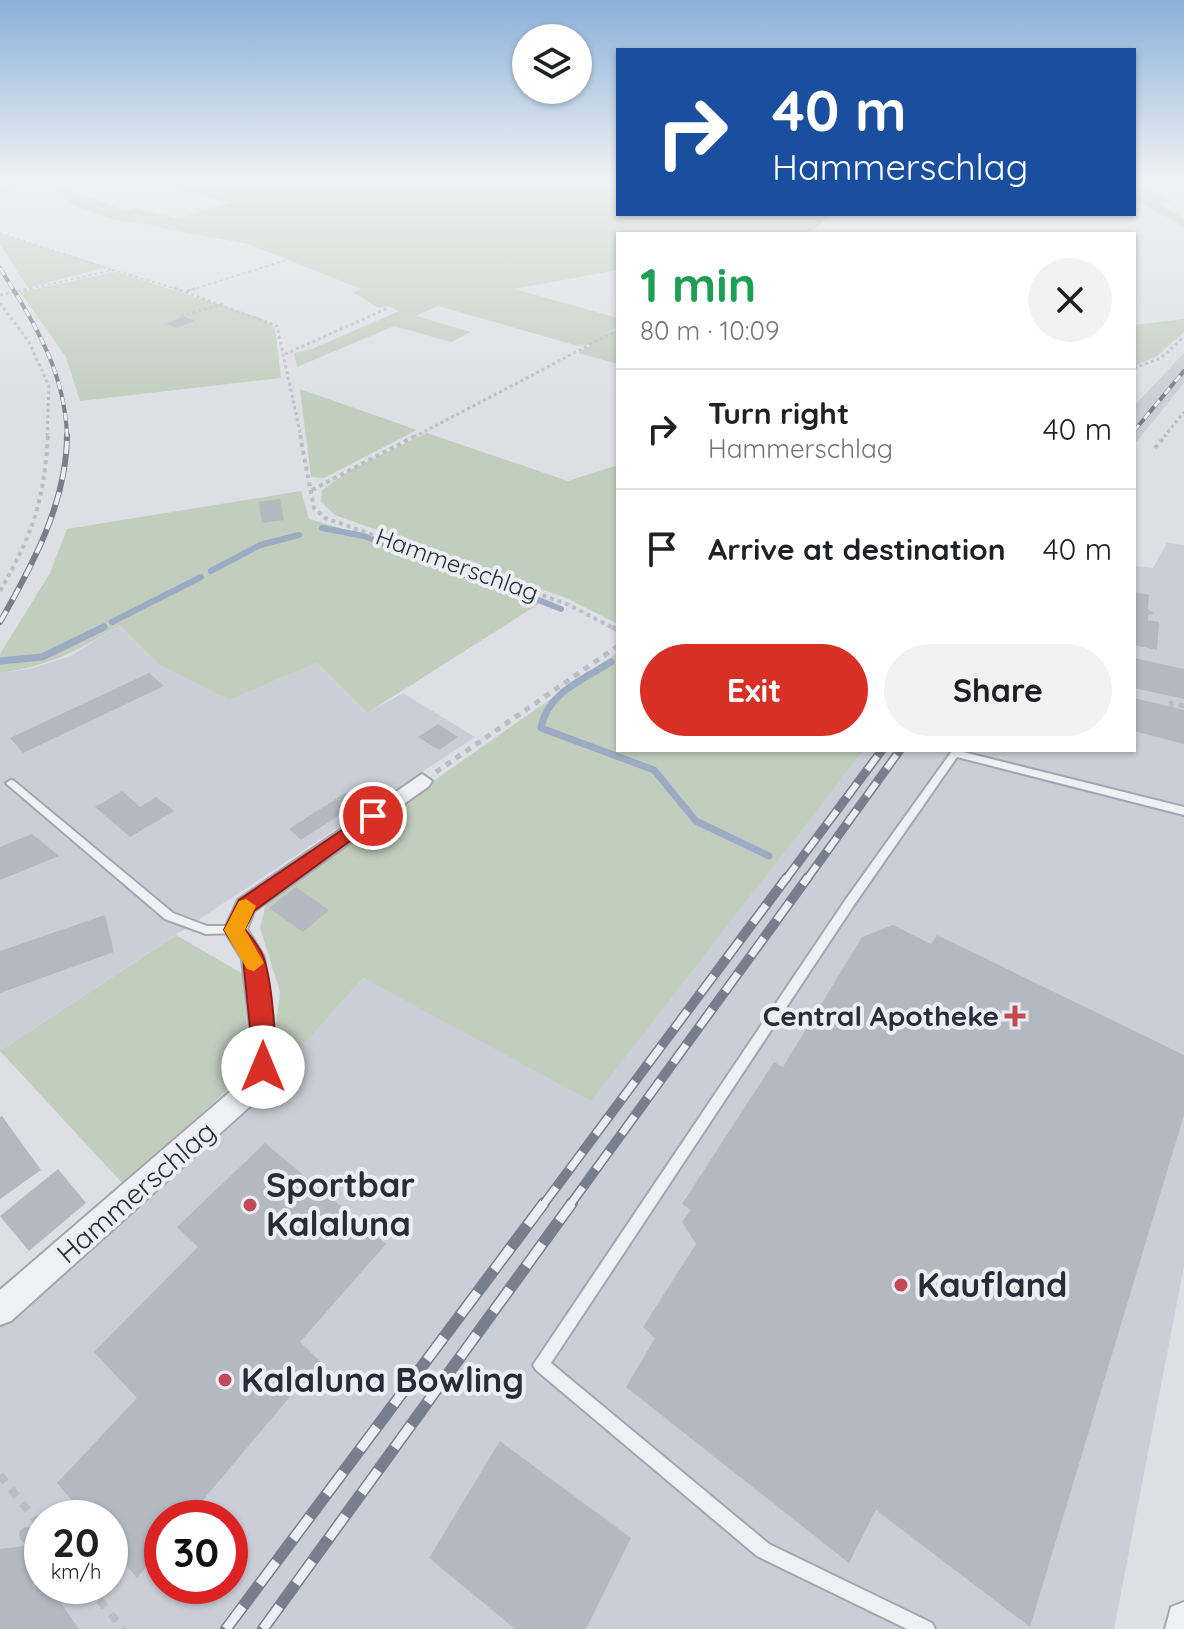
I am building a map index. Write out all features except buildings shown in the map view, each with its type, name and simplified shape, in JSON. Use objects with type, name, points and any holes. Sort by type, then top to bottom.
[{"type":"street","points":[[235,930],[246,906],[422,781]]},
{"type":"street","name":"Hammerschlag","points":[[0,1310],[248,1092],[263,1067],[262,1027],[253,957],[235,930]]},
{"type":"street","points":[[1183,1629],[1184,1620]]},
{"type":"lane","points":[[926,1629],[763,1550],[541,1365],[850,902],[955,753],[1184,811]]},
{"type":"lane","points":[[11,783],[169,916],[206,930],[235,930]]},
{"type":"path","points":[[58,252],[186,291],[277,326],[312,490],[616,331]]},
{"type":"path","points":[[186,291],[286,260]]},
{"type":"path","points":[[0,295],[113,270]]},
{"type":"path","points":[[0,303],[29,342],[49,386],[49,403],[45,489],[24,549],[0,591]]},
{"type":"path","points":[[181,316],[223,304]]},
{"type":"path","points":[[285,354],[388,308]]},
{"type":"path","points":[[1136,367],[1161,358],[1184,337]]},
{"type":"path","points":[[1155,448],[1184,412]]},
{"type":"path","name":"Hammerschlag","points":[[312,490],[314,508],[325,518],[567,604],[616,629]]},
{"type":"path","points":[[422,781],[616,647]]},
{"type":"path","points":[[1171,707],[1171,703],[1184,706]]},
{"type":"path","points":[[0,1475],[24,1505]]},
{"type":"path","points":[[103,1604],[123,1629]]},
{"type":"shaded area","points":[[1184,353],[1184,383],[1136,443],[1136,404]]},
{"type":"shaded area","points":[[1167,543],[1184,545],[1184,1266],[1114,1629],[0,1629],[0,1323],[269,1084],[363,978],[591,1100],[862,752],[1136,752],[1136,566],[1153,568]]},
{"type":"shaded area","points":[[119,625],[160,665],[229,700],[317,663],[367,713],[403,693],[475,737],[0,1051],[0,673],[29,669],[71,656]]},
{"type":"green space","points":[[5,252],[59,252],[107,267],[28,288]]},
{"type":"green space","points":[[268,252],[616,252],[616,270],[514,289],[616,317],[616,327],[608,332],[616,331],[616,363],[578,353],[593,344],[578,346],[438,306],[416,316],[471,332],[451,342],[394,326],[297,367],[294,353],[312,349],[399,311],[388,306],[378,308],[353,292],[361,289]]},
{"type":"green space","points":[[116,272],[261,318],[275,328],[281,378],[80,401],[66,357],[20,292]]},
{"type":"green space","points":[[1184,319],[1184,332],[1156,357],[1136,365],[1136,325]]},
{"type":"green space","points":[[300,389],[417,430],[324,478],[311,477]]},
{"type":"green space","points":[[427,433],[568,481],[616,466],[616,623],[566,598],[335,515],[321,502],[322,490],[352,469]]},
{"type":"green space","points":[[301,491],[309,519],[390,543],[545,600],[367,713],[317,663],[229,700],[160,665],[119,625],[62,656],[0,673],[0,654],[50,573],[67,529]]},
{"type":"green space","points":[[616,653],[616,752],[862,752],[591,1101],[363,978],[269,1084],[280,992],[260,928],[266,903],[303,872]]},
{"type":"green space","points":[[176,935],[243,974],[247,1028],[237,1081],[124,1185],[0,1051]]},
{"type":"waterway","points":[[322,528],[364,536],[483,582]]},
{"type":"waterway","points":[[211,571],[260,545],[299,535]]},
{"type":"waterway","points":[[112,622],[201,577]]},
{"type":"waterway","points":[[496,587],[512,592]]},
{"type":"waterway","points":[[531,597],[561,609]]},
{"type":"waterway","points":[[0,661],[42,657],[104,627],[101,629]]},
{"type":"waterway","points":[[611,662],[559,696],[551,705],[541,728],[654,770],[696,821],[769,856]]},
{"type":"railway","points":[[0,268],[46,348],[60,390],[67,436]]},
{"type":"railway","points":[[1136,429],[1184,371]]},
{"type":"railway","points":[[0,622],[46,533],[61,485],[67,436]]},
{"type":"railway","points":[[786,879],[881,752]]},
{"type":"railway","points":[[807,879],[899,752]]},
{"type":"railway","points":[[543,1205],[787,877]]},
{"type":"railway","points":[[570,1205],[808,877]]},
{"type":"railway","points":[[226,1629],[544,1203]]},
{"type":"railway","points":[[263,1629],[572,1203]]},
{"type":"slow traffic","points":[[246,906],[235,930],[254,963]]},
{"type":"place","name":"Central Apotheke","points":[[1015,1016]]},
{"type":"place","name":"Sportbar Kalaluna","points":[[250,1205]]},
{"type":"place","name":"Kaufland","points":[[901,1285]]},
{"type":"place","name":"Kalaluna Bowling","points":[[225,1380]]},
{"type":"route","points":[[263,1067],[262,1027],[253,957],[235,930],[246,906],[373,816]]}]
